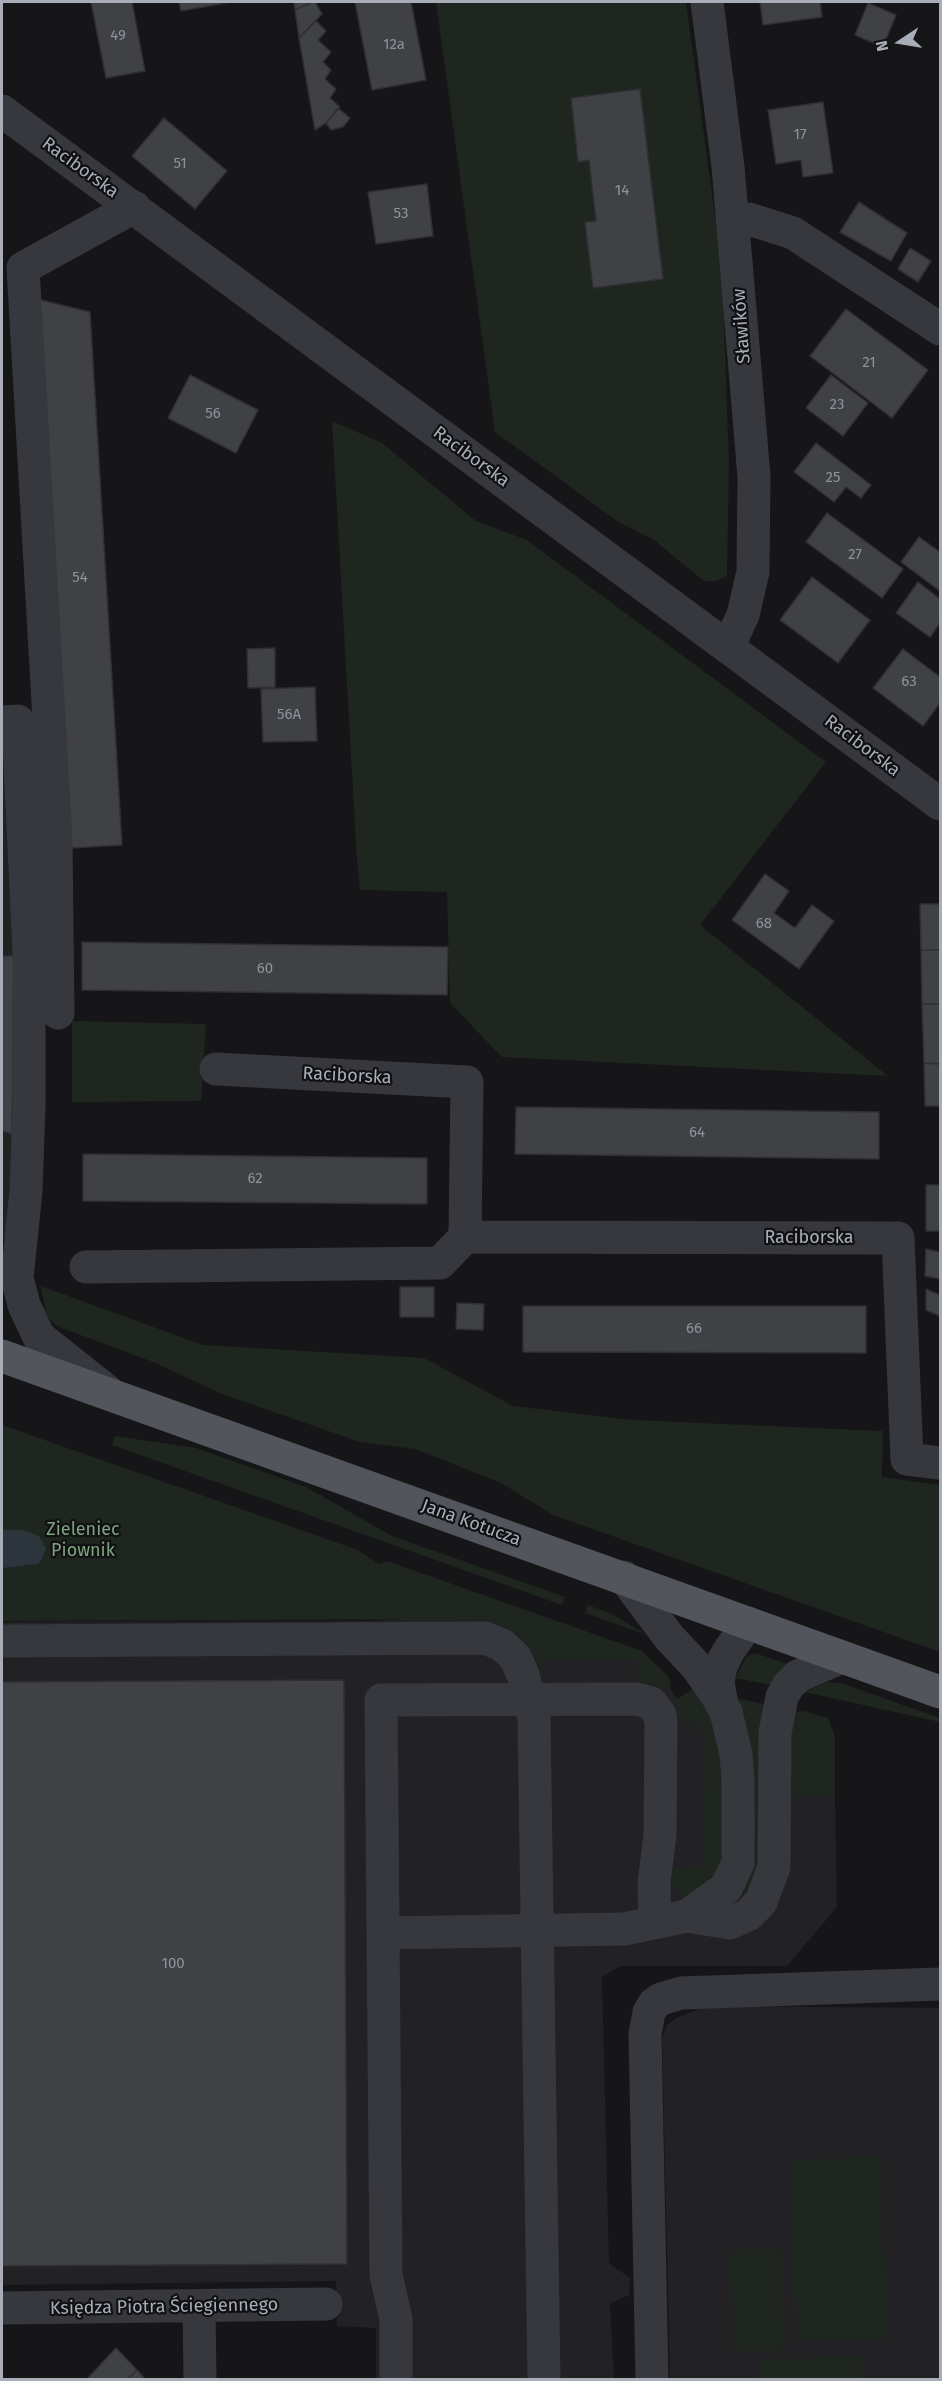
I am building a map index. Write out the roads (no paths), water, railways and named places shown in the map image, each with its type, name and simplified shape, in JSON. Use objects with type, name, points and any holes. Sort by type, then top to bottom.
[{"type":"main road","name":"Jana Kotucza","points":[[2,1356],[940,1692]]},
{"type":"street","name":"Sławików","points":[[707,2],[733,217],[754,477],[753,572],[748,599],[740,623],[728,647]]},
{"type":"street","name":"Raciborska","points":[[2,111],[940,804]]},
{"type":"street","points":[[58,1013],[56,841],[23,268],[134,207]]},
{"type":"street","points":[[733,217],[749,219],[794,233],[940,328]]},
{"type":"street","points":[[2,722],[18,721],[29,952],[29,1107],[26,1191],[9,1286],[24,1305],[39,1337],[111,1395]]},
{"type":"street","name":"Raciborska","points":[[216,1069],[467,1082],[465,1237],[898,1238],[907,1459],[940,1463]]},
{"type":"street","points":[[86,1267],[440,1263],[465,1237]]},
{"type":"street","points":[[624,1577],[669,1636],[697,1667],[722,1704]]},
{"type":"street","points":[[687,1916],[726,1888],[739,1860],[738,1767],[732,1732],[722,1704],[718,1683],[721,1666],[728,1652],[748,1623]]},
{"type":"street","points":[[2,1641],[485,1638],[502,1645],[515,1657],[534,1718],[544,2379]]},
{"type":"street","points":[[382,1933],[624,1929],[687,1916],[730,1923],[748,1915],[761,1902],[770,1881],[775,1856],[775,1733],[782,1696],[798,1676],[842,1657]]},
{"type":"street","points":[[396,2379],[396,2319],[386,2275],[381,1700],[636,1699],[651,1703],[658,1711],[661,1725],[660,1835],[654,1883],[655,1922]]},
{"type":"street","points":[[652,2379],[645,2034],[649,2012],[654,2004],[661,1999],[681,1993],[940,1984]]},
{"type":"street","name":"Księdza Piotra Ściegiennego","points":[[2,2308],[326,2304]]},
{"type":"street","points":[[199,2307],[200,2379]]},
{"type":"park label","name":"Zieleniec Piownik","points":[[83,1540]]}]
